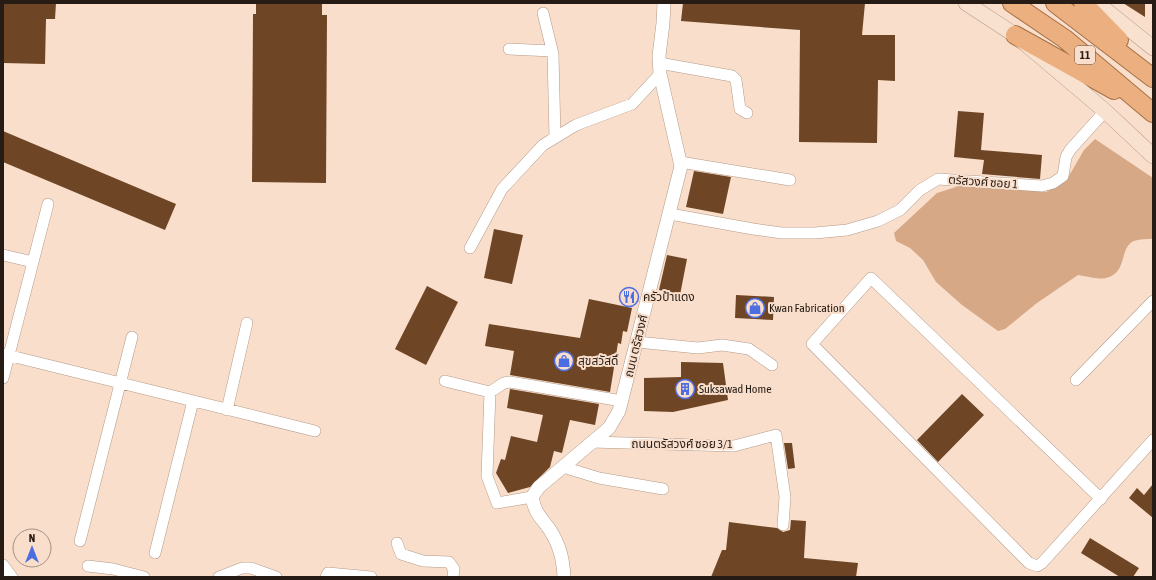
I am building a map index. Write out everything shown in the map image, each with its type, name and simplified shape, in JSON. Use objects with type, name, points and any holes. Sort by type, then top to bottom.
[{"type":"highway","name":"11","points":[[1012,3],[1065,39],[1153,112]]},
{"type":"highway","name":"11","points":[[1055,3],[1153,77]]},
{"type":"highway","points":[[1083,3],[1153,77]]},
{"type":"highway","points":[[1015,35],[1153,112]]},
{"type":"main road","points":[[966,3],[1015,35],[1105,111],[1153,156]]},
{"type":"main road","points":[[1096,3],[1153,48]]},
{"type":"street","name":"ถนน ตรัสวงศ์","points":[[532,497],[540,487],[609,428],[619,411],[622,401],[681,166],[660,69],[664,3]]},
{"type":"street","points":[[543,13],[552,52],[555,137]]},
{"type":"street","points":[[509,49],[552,52]]},
{"type":"street","points":[[470,248],[502,189],[543,145],[576,125],[632,104],[660,69],[732,76],[736,80],[740,109],[747,114]]},
{"type":"street","name":"ตรัสวงศ์ ซอย 1","points":[[670,214],[782,233],[814,233],[847,230],[878,221],[900,210],[920,190],[938,179],[1042,186],[1053,183],[1063,176],[1066,157],[1070,150],[1105,111]]},
{"type":"street","points":[[680,162],[790,180]]},
{"type":"street","points":[[3,378],[6,355],[48,204]]},
{"type":"street","points":[[3,254],[33,262]]},
{"type":"street","points":[[1101,499],[871,278],[812,344],[1030,563],[1036,566],[1042,563],[1101,499],[1153,440]]},
{"type":"street","points":[[1076,380],[1153,301]]},
{"type":"street","points":[[227,410],[248,323]]},
{"type":"street","points":[[80,541],[132,337]]},
{"type":"street","points":[[637,342],[698,348],[722,345],[749,349],[772,366]]},
{"type":"street","points":[[6,355],[315,431]]},
{"type":"street","points":[[446,381],[490,392],[504,383],[510,382],[622,401]]},
{"type":"street","points":[[490,392],[487,476],[497,503],[532,497],[534,510],[550,530],[562,554],[564,577]]},
{"type":"street","points":[[155,553],[193,401]]},
{"type":"street","name":"ถนนตรัสวงศ์ ซอย 3/1","points":[[591,442],[734,446],[776,435],[786,497],[783,525]]},
{"type":"street","points":[[563,467],[599,478],[663,489]]},
{"type":"street","points":[[397,543],[401,554],[424,561],[449,562],[454,569],[453,577]]},
{"type":"street","points":[[3,565],[12,577]]},
{"type":"street","points":[[88,566],[113,569],[144,577]]},
{"type":"street","points":[[219,577],[242,568],[251,568],[276,577]]},
{"type":"street","points":[[326,577],[328,573],[371,577]]},
{"type":"shaded area","points":[[1095,139],[1153,178],[1153,239],[1136,240],[1129,244],[1121,266],[1113,275],[1100,279],[1078,275],[1037,303],[1005,329],[998,331],[962,305],[936,282],[923,260],[910,248],[896,241],[894,233],[937,193],[959,186],[973,184],[1046,192],[1066,181],[1084,150]]},
{"type":"building","points":[[3,3],[56,3],[55,19],[46,19],[45,64],[3,63]]},
{"type":"building","points":[[256,3],[322,3],[322,15],[327,15],[326,183],[252,182],[253,14],[256,14]]},
{"type":"building","points":[[683,3],[865,3],[862,35],[895,35],[895,81],[878,80],[877,143],[799,142],[800,30],[681,21]]},
{"type":"building","points":[[1123,3],[1145,3],[1145,17]]},
{"type":"building","points":[[958,111],[984,113],[981,150],[1042,155],[1040,179],[982,174],[984,160],[954,157]]},
{"type":"building","points":[[3,131],[176,204],[165,230],[3,162]]},
{"type":"building","points":[[694,171],[731,177],[723,214],[686,207]]},
{"type":"building","points":[[494,229],[523,235],[512,284],[484,278]]},
{"type":"building","points":[[667,255],[687,259],[680,295],[659,290]]},
{"type":"building","points":[[427,286],[458,302],[426,365],[395,349]]},
{"type":"building","name":"Kwan Fabrication","points":[[736,295],[774,297],[773,320],[735,318]]},
{"type":"building","name":"สุขสวัสดิ์","points":[[589,299],[632,308],[627,332],[623,331],[621,344],[618,343],[610,392],[510,375],[514,351],[485,346],[489,324],[580,338]]},
{"type":"building","name":"Suksawad Home","points":[[681,362],[723,363],[728,400],[673,412],[644,411],[644,378],[681,377]]},
{"type":"building","points":[[510,389],[599,404],[595,425],[570,420],[562,453],[554,451],[550,467],[530,487],[508,493],[496,473],[501,459],[505,460],[511,436],[537,442],[543,415],[507,408]]},
{"type":"building","points":[[962,394],[984,415],[938,462],[917,440]]},
{"type":"building","points":[[784,443],[792,443],[795,468],[788,469]]},
{"type":"building","points":[[1153,484],[1153,518],[1129,498],[1137,488],[1144,495]]},
{"type":"building","points":[[791,520],[806,521],[804,558],[858,563],[856,577],[711,577],[722,550],[726,550],[729,522],[777,528],[783,532],[790,530]]},
{"type":"building","points":[[1090,538],[1139,568],[1133,577],[1120,577],[1081,553]]},
{"type":"place","name":"ครัวป้าแดง","points":[[629,297]]},
{"type":"place","name":"Kwan Fabrication","points":[[755,308]]},
{"type":"place","name":"สุขสวัสดิ์","points":[[564,361]]},
{"type":"place","name":"Suksawad Home","points":[[685,389]]}]
